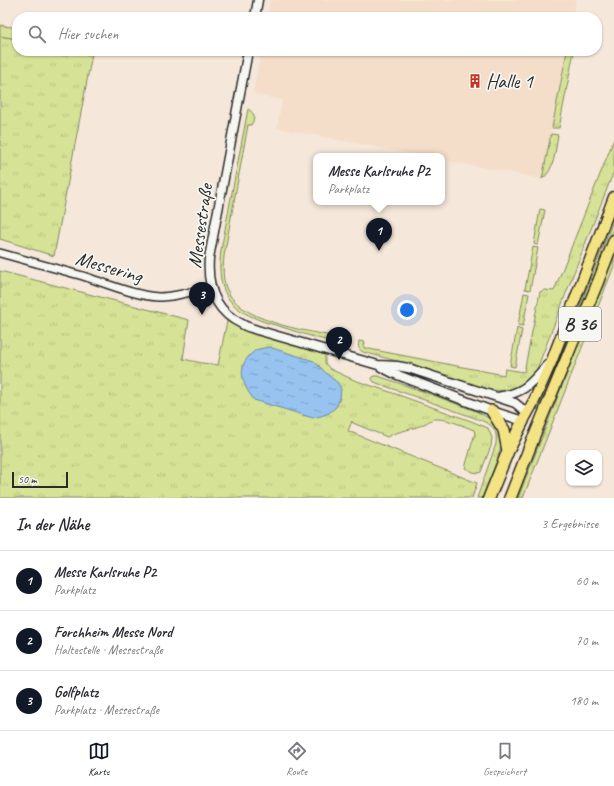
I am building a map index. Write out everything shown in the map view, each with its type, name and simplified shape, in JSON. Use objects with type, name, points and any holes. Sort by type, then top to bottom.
[{"type":"highway","points":[[492,411],[504,430],[508,451]]},
{"type":"highway","name":"B 36","points":[[489,498],[508,451],[527,418]]},
{"type":"highway","name":"B 36","points":[[510,498],[533,439]]},
{"type":"main road","name":"B 36","points":[[527,418],[552,360],[614,197]]},
{"type":"main road","name":"B 36","points":[[533,439],[614,240]]},
{"type":"main road","points":[[533,439],[527,418],[537,418],[546,408]]},
{"type":"street","points":[[256,12],[258,0]]},
{"type":"street","name":"Messestraße","points":[[247,56],[209,258],[208,271],[210,287],[214,299],[232,318],[241,324],[256,330],[378,365],[395,374],[492,411],[527,418]]},
{"type":"street","name":"Messering","points":[[0,253],[151,296],[169,296],[210,287]]},
{"type":"street","points":[[497,397],[512,394],[526,387],[552,360]]},
{"type":"street","name":"Messestraße","points":[[378,365],[408,368],[515,403],[520,406],[527,418]]},
{"type":"shaded area","points":[[270,0],[576,0],[574,12],[268,12]]},
{"type":"shaded area","points":[[260,56],[566,56],[542,179],[445,161],[445,153],[406,153],[277,128],[282,100],[257,95],[253,92]]},
{"type":"green space","points":[[0,25],[12,27],[12,38],[0,36]]},
{"type":"green space","points":[[0,36],[12,38],[12,56],[92,56],[54,256],[0,239]]},
{"type":"green space","points":[[566,56],[573,56],[559,128],[552,128]]},
{"type":"green space","points":[[248,109],[252,112],[254,120],[251,125],[248,125],[224,256],[223,274],[226,288],[236,303],[249,312],[264,319],[282,325],[348,339],[346,346],[342,348],[335,348],[332,342],[267,323],[244,313],[236,307],[224,292],[220,273],[221,250]]},
{"type":"green space","points":[[551,134],[558,135],[555,153],[550,170],[542,179]]},
{"type":"green space","points":[[614,139],[614,171],[537,369],[528,381],[523,385],[512,389],[491,390],[408,364],[363,352],[359,349],[359,341],[365,342],[364,348],[504,375],[505,369],[524,372],[540,292],[544,290],[554,291]]},
{"type":"green space","points":[[540,209],[545,210],[538,245],[534,244]]},
{"type":"green space","points":[[614,218],[614,227],[548,396],[542,406],[537,410],[551,381]]},
{"type":"green space","points":[[533,247],[538,248],[530,290],[525,289]]},
{"type":"green space","points":[[614,253],[614,266],[523,498],[518,498]]},
{"type":"green space","points":[[0,271],[189,320],[183,359],[218,365],[227,321],[245,330],[325,355],[325,363],[330,369],[354,380],[488,428],[492,438],[491,446],[481,472],[479,473],[465,468],[475,433],[474,430],[451,421],[434,419],[412,429],[387,437],[353,423],[352,421],[348,431],[477,483],[472,498],[0,498]]},
{"type":"green space","points":[[524,293],[529,294],[523,326],[518,325]]},
{"type":"green space","points":[[517,328],[522,330],[515,367],[510,366]]},
{"type":"green space","points":[[374,376],[426,392],[468,408],[486,416],[495,423],[500,434],[501,445],[497,460],[482,498],[477,498],[496,444],[496,433],[492,426],[475,418],[374,382],[372,377]]},
{"type":"water","points":[[269,347],[314,361],[338,383],[341,389],[340,398],[336,407],[329,413],[313,418],[254,400],[247,390],[243,378],[243,367],[245,361],[256,350]]},
{"type":"place","name":"Halle 1","points":[[475,81]]},
{"type":"place","name":"Messe Karlsruhe P2","points":[[379,251]]},
{"type":"place","name":"Golfplatz","points":[[202,315]]},
{"type":"place","name":"Forchheim Messe Nord","points":[[339,360]]}]
